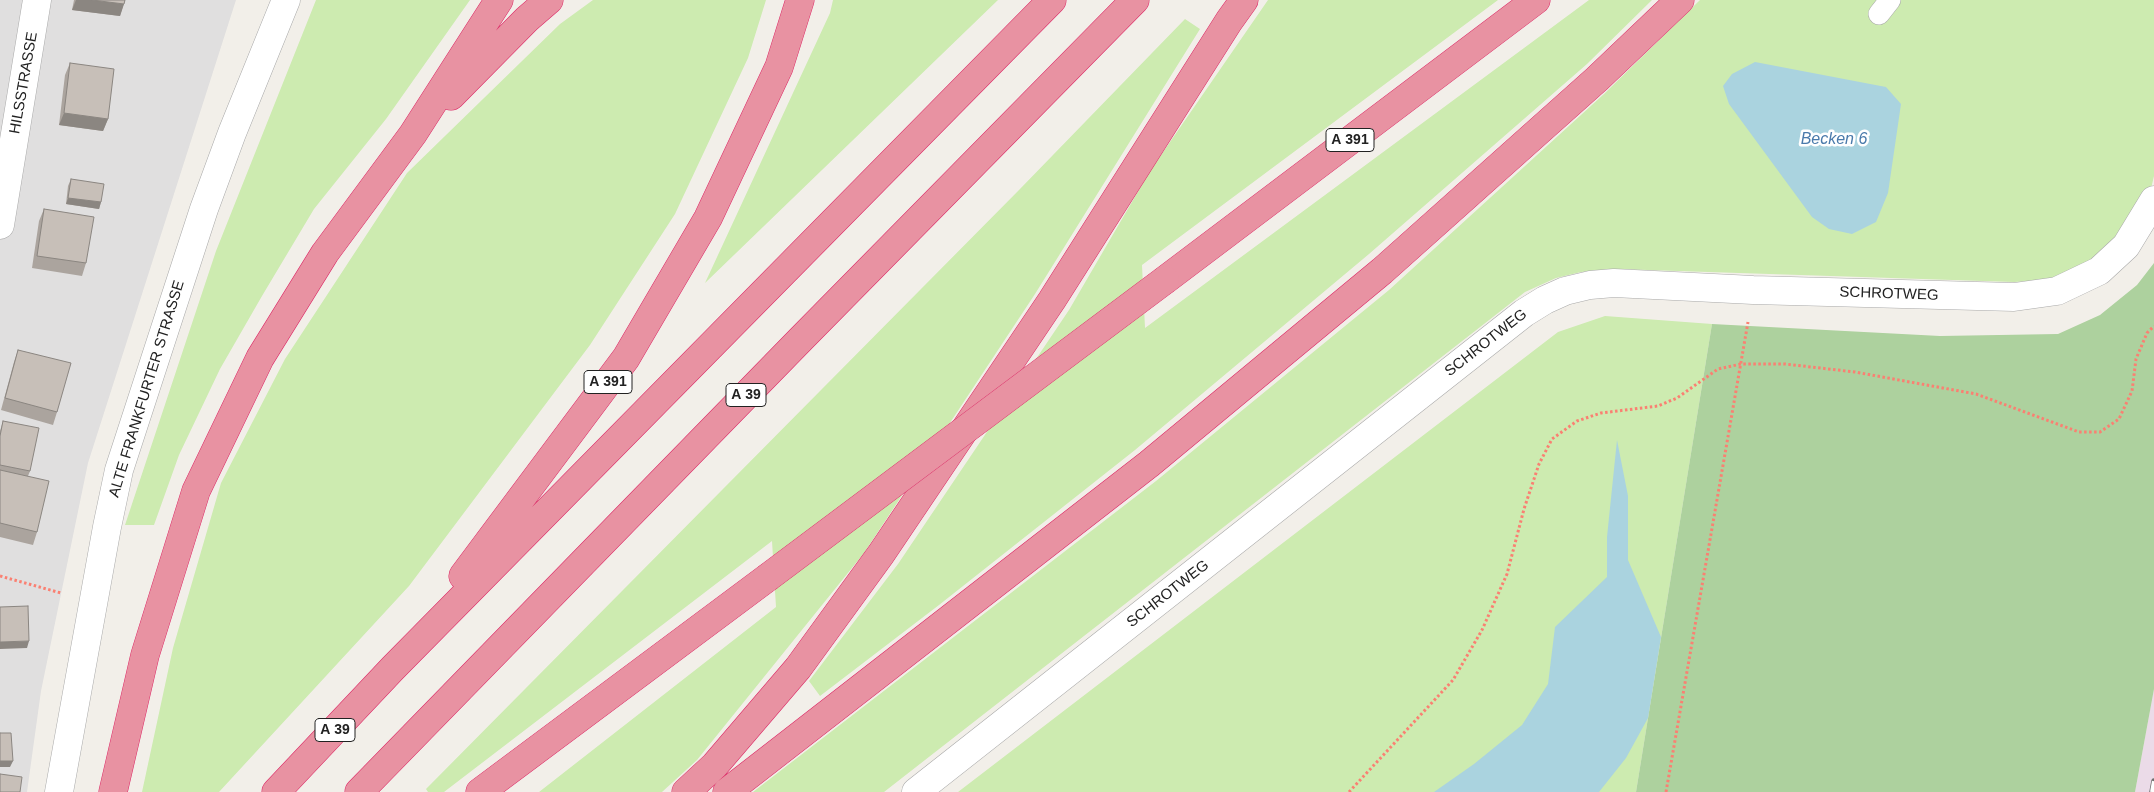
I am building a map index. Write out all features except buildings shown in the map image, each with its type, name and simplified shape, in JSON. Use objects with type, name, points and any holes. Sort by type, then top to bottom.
[{"type":"highway","points":[[113,792],[145,656],[196,491],[260,358],[325,253],[413,134],[499,0]]},
{"type":"highway","points":[[413,134],[527,19],[549,0]]},
{"type":"highway","name":"A 391","points":[[393,668],[626,358],[708,218],[779,67],[800,0]]},
{"type":"highway","name":"A 39","points":[[276,792],[393,668],[1052,0]]},
{"type":"highway","name":"A 39","points":[[359,792],[1135,0]]},
{"type":"highway","points":[[686,792],[716,765],[798,668],[881,554],[1052,300],[1244,0]]},
{"type":"highway","name":"A 391","points":[[480,792],[1536,0]]},
{"type":"highway","points":[[728,792],[1149,464],[1382,272],[1597,79],[1680,0]]},
{"type":"street","name":"HILSSTRASSE","points":[[0,225],[37,0]]},
{"type":"street","name":"ALTE FRANKFURTER STRASSE","points":[[59,792],[119,470],[179,283],[232,133],[286,0]]},
{"type":"street","name":"SCHROTWEG","points":[[916,792],[1524,313],[1565,291],[1590,285],[1614,283],[1753,290],[2014,297],[2057,291],[2099,271],[2126,246],[2154,200]]},
{"type":"path","points":[[1666,792],[1753,290]]},
{"type":"path","points":[[1348,792],[1453,680],[1482,630],[1507,574],[1539,464],[1552,439],[1577,421],[1601,412],[1658,406],[1677,398],[1718,369],[1741,364],[1785,364],[1855,372],[1976,394],[2079,432],[2100,432],[2119,418],[2132,391],[2136,360],[2148,333],[2154,326]]},
{"type":"path","points":[[0,576],[93,602]]},
{"type":"shaded area","points":[[0,0],[236,0],[88,463],[41,691],[27,792],[0,792]]},
{"type":"shaded area","points":[[2154,689],[2154,792],[2135,792]]},
{"type":"green space","points":[[316,0],[470,0],[386,119],[314,209],[220,369],[179,455],[154,525],[125,525],[216,251]]},
{"type":"green space","points":[[593,0],[766,0],[748,58],[675,214],[590,345],[409,586],[219,792],[142,792],[173,648],[221,483],[285,359],[407,173],[560,24]]},
{"type":"green space","points":[[833,0],[998,0],[705,283],[830,13]]},
{"type":"green space","points":[[1268,0],[1498,0],[1142,265],[1145,328],[1589,0],[1652,0],[1587,64],[1369,254],[1135,450],[939,605],[820,696],[809,681],[898,564],[1069,310],[1150,171]]},
{"type":"green space","points":[[1700,0],[2154,0],[2154,176],[2147,205],[2122,238],[2076,271],[2046,280],[2014,282],[1617,269],[1581,272],[1556,278],[1525,292],[884,792],[753,792],[1156,481],[1389,290],[1604,94]]},
{"type":"green space","points":[[1185,19],[1200,29],[1035,294],[864,553],[697,760],[662,792],[539,792],[776,607],[772,541],[444,792],[428,792],[426,789],[1019,190]]},
{"type":"green space","points":[[2154,263],[2154,689],[2135,792],[1636,792],[1712,324],[1940,336],[2058,334],[2100,315],[2137,285]]},
{"type":"green space","points":[[1605,316],[1712,324],[1636,792],[958,792],[1558,332]]},
{"type":"water","name":"Becken 6","points":[[1755,62],[1886,87],[1901,104],[1888,193],[1876,222],[1852,234],[1829,229],[1812,217],[1729,104],[1723,86],[1732,74]]},
{"type":"water","points":[[1617,440],[1628,496],[1628,560],[1661,637],[1648,718],[1626,758],[1599,792],[1434,792],[1474,764],[1522,725],[1548,684],[1555,627],[1607,577],[1607,537]]},
{"type":"railway","points":[[2152,792],[2154,781]]}]
